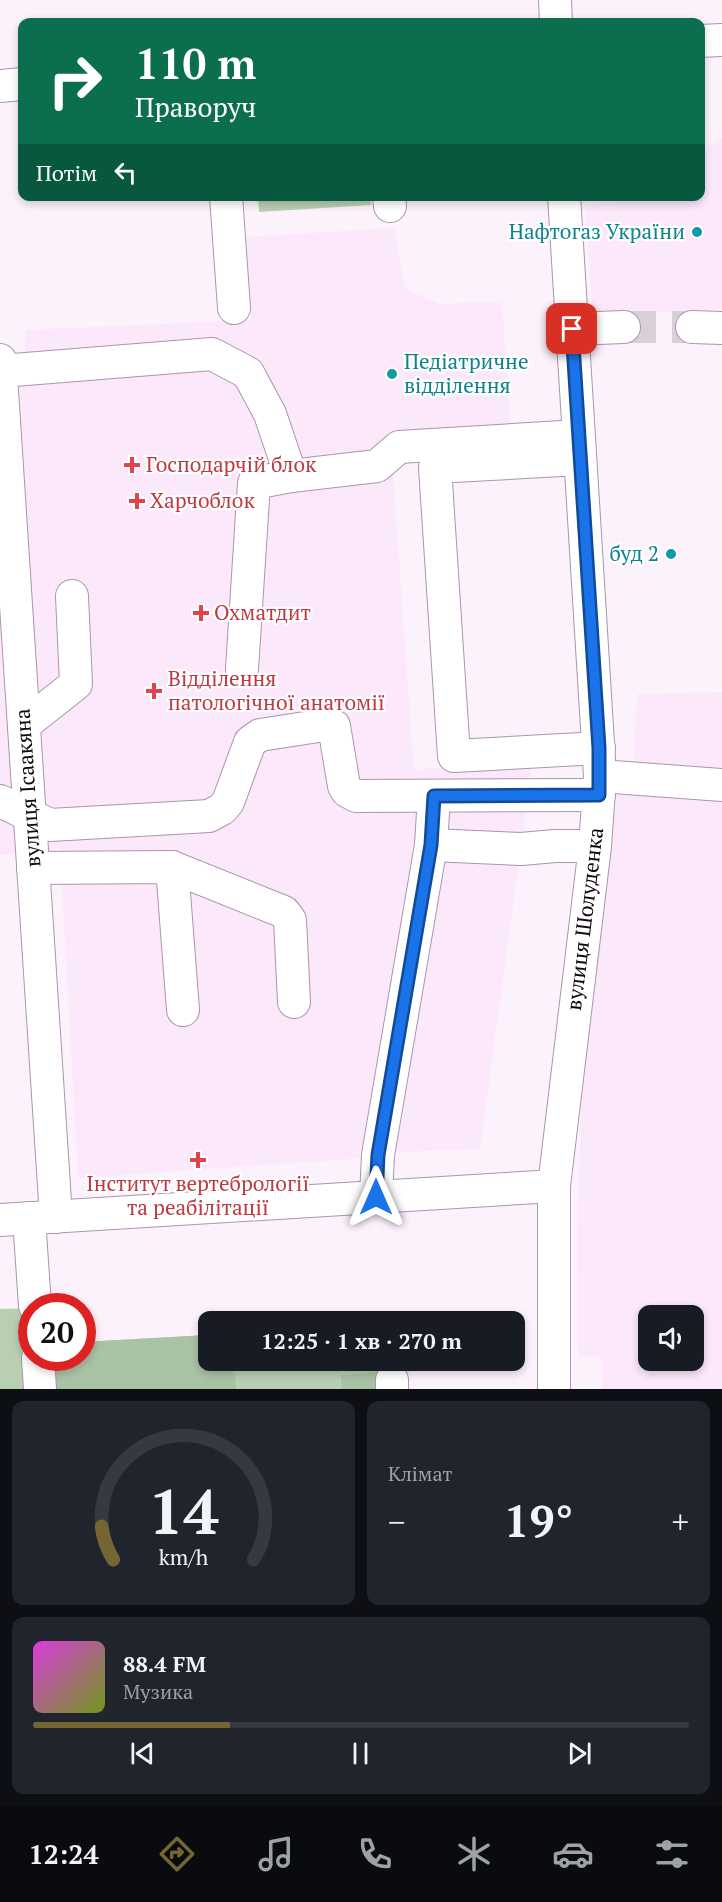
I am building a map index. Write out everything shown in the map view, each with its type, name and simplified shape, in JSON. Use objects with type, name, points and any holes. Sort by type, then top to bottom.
[{"type":"street","points":[[555,0],[556,18]]},
{"type":"street","points":[[705,41],[722,40]]},
{"type":"street","points":[[0,86],[18,84]]},
{"type":"street","points":[[226,201],[234,308]]},
{"type":"street","name":"вулиця Шолуденка","points":[[554,1389],[554,1186],[595,846],[599,773],[564,201]]},
{"type":"street","points":[[572,329],[624,327]]},
{"type":"street","points":[[1,371],[212,354],[248,373],[270,414],[291,476]]},
{"type":"street","name":"вулиця Ісаакяна","points":[[0,360],[3,453],[33,868],[28,1218],[34,1293]]},
{"type":"street","points":[[242,669],[254,483],[291,476],[377,466],[399,447],[579,447]]},
{"type":"street","points":[[579,447],[435,467],[454,756],[722,785]]},
{"type":"street","points":[[24,725],[76,684],[72,596]]},
{"type":"street","points":[[0,801],[50,825],[209,816],[222,809],[228,802],[250,741],[255,737],[331,724],[337,736],[342,779],[347,791],[356,796],[434,796],[599,773]]},
{"type":"street","points":[[376,1197],[378,1155],[431,845],[434,796]]},
{"type":"street","points":[[431,845],[521,849],[595,846]]},
{"type":"street","points":[[33,868],[172,867],[284,912],[290,920],[294,1002]]},
{"type":"street","points":[[172,867],[183,1010]]},
{"type":"street","points":[[28,1218],[554,1186]]},
{"type":"street","points":[[39,1371],[40,1389]]},
{"type":"shaded area","points":[[722,137],[722,309],[593,316],[585,205],[618,201],[705,201],[705,148]]},
{"type":"shaded area","name":"Охматдит","points":[[394,228],[405,289],[440,304],[502,301],[512,452],[392,460],[414,770],[453,766],[461,773],[532,765],[480,1149],[400,1152],[351,1159],[78,1178],[60,848],[32,854],[0,855],[0,355],[25,356],[25,330],[251,320],[246,237]]},
{"type":"shaded area","points":[[722,692],[722,1389],[603,1389],[601,1357],[578,1356],[577,1237],[583,1054],[617,785],[633,779],[637,694]]},
{"type":"green space","points":[[258,201],[370,201],[371,205],[259,212]]},
{"type":"green space","points":[[18,1308],[18,1371],[96,1371],[96,1341],[198,1336],[198,1371],[410,1371],[340,1375],[341,1389],[0,1389],[0,1309]]},
{"type":"green space","points":[[198,1336],[198,1371],[235,1371],[236,1389],[28,1389],[32,1371],[96,1371],[96,1341]]},
{"type":"green space","points":[[397,1371],[394,1389],[341,1389],[340,1375]]},
{"type":"tunnel","points":[[624,327],[692,327]]},
{"type":"place","name":"Нафтогаз України","points":[[697,232]]},
{"type":"place","name":"Педіатричне відділення","points":[[392,374]]},
{"type":"place","name":"Господарчій блок","points":[[132,465]]},
{"type":"place","name":"Харчоблок","points":[[137,501]]},
{"type":"place","name":"буд 2","points":[[671,554]]},
{"type":"place","name":"Охматдит","points":[[201,613]]},
{"type":"place","name":"Відділення патологічної анатомії","points":[[154,691]]},
{"type":"place","name":"Інститут вертебрології та реабілітації","points":[[198,1160]]},
{"type":"route","points":[[376,1197],[376,1166],[431,845],[434,796],[599,795],[599,748],[572,329]]}]
